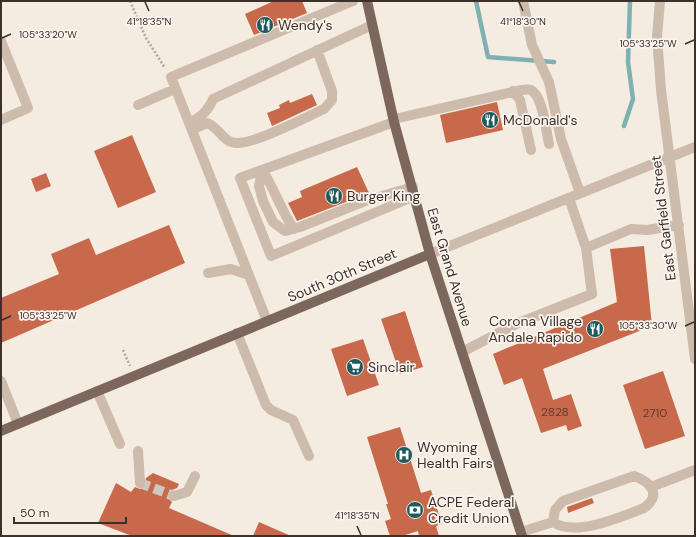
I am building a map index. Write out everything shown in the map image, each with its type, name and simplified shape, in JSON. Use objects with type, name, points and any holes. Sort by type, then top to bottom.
[{"type":"main road","name":"East Grand Avenue","points":[[367,1],[394,120],[430,254],[522,534]]},
{"type":"main road","name":"South 30th Street","points":[[1,431],[430,254]]},
{"type":"street","points":[[267,321],[171,77],[353,1]]},
{"type":"street","points":[[523,1],[532,45],[549,82],[561,139],[580,193]]},
{"type":"street","name":"East Garfield Street","points":[[660,1],[657,36],[661,90],[695,359]]},
{"type":"street","points":[[190,127],[210,107],[213,99],[372,25]]},
{"type":"street","points":[[1,41],[28,108],[1,120]]},
{"type":"street","points":[[190,127],[207,123],[212,125],[224,139],[237,144],[258,138],[324,108],[332,100],[332,91],[318,50]]},
{"type":"street","points":[[138,105],[175,89]]},
{"type":"street","points":[[414,192],[271,256],[240,178],[394,120],[513,91],[530,90],[536,94],[540,100],[549,144]]},
{"type":"street","points":[[513,91],[520,100],[531,150]]},
{"type":"street","points":[[210,107],[212,125]]},
{"type":"street","name":"South 30th Street","points":[[430,254],[695,147]]},
{"type":"street","points":[[262,170],[270,182],[287,218],[294,229]]},
{"type":"street","points":[[262,170],[259,186],[263,201],[273,222],[285,231],[294,229],[366,201],[414,192]]},
{"type":"street","points":[[462,352],[516,324],[592,294],[586,248],[569,198]]},
{"type":"street","points":[[586,248],[631,229],[647,230],[679,225]]},
{"type":"street","points":[[208,273],[231,269],[249,275]]},
{"type":"street","points":[[237,333],[266,405],[271,410],[293,420],[309,456]]},
{"type":"street","points":[[1,381],[18,424]]},
{"type":"street","points":[[97,391],[120,444]]},
{"type":"street","points":[[138,451],[140,483]]},
{"type":"street","points":[[651,487],[695,470]]},
{"type":"street","points":[[174,496],[187,492],[195,476]]},
{"type":"street","points":[[634,476],[642,478],[651,487],[654,495],[650,504],[644,508],[588,530],[569,532],[558,528],[553,522],[555,510],[563,501],[634,476]]},
{"type":"street","points":[[522,534],[553,522]]},
{"type":"path","points":[[130,1],[146,38],[171,77]]},
{"type":"path","points":[[123,350],[134,376]]},
{"type":"building","name":"Wendy's","points":[[274,1],[302,1],[307,13],[254,35],[245,14]]},
{"type":"building","points":[[312,94],[317,105],[272,126],[267,113],[280,108],[279,105],[289,100],[290,103]]},
{"type":"building","points":[[497,102],[503,130],[446,143],[440,115]]},
{"type":"building","points":[[132,135],[156,192],[118,208],[94,151]]},
{"type":"building","name":"Burger King","points":[[357,167],[369,193],[297,221],[288,203],[302,197],[300,191]]},
{"type":"building","points":[[46,173],[51,186],[36,192],[31,179]]},
{"type":"building","points":[[169,225],[185,263],[1,343],[1,298],[59,274],[51,254],[89,238],[96,255]]},
{"type":"building","points":[[644,246],[652,326],[543,369],[553,400],[571,394],[582,426],[568,431],[566,425],[541,433],[522,378],[504,385],[493,354],[617,302],[610,249]]},
{"type":"building","name":"Sinclair","points":[[405,311],[423,367],[400,374],[381,319]]},
{"type":"building","name":"Sinclair","points":[[363,339],[379,385],[347,396],[331,349]]},
{"type":"building","points":[[663,371],[685,436],[645,449],[623,385]]},
{"type":"building","points":[[400,427],[421,493],[431,490],[442,524],[436,526],[439,536],[419,536],[418,531],[402,536],[390,536],[385,521],[391,519],[386,504],[388,504],[367,437]]},
{"type":"building","points":[[153,473],[179,484],[177,488],[168,494],[168,498],[172,502],[169,508],[234,536],[132,536],[98,523],[116,483],[131,492],[135,487],[140,489],[144,488],[146,478]]},
{"type":"building","points":[[592,498],[594,503],[568,513],[567,507]]},
{"type":"building","points":[[259,522],[291,536],[253,536]]},
{"type":"waterway","points":[[476,1],[488,57],[554,62]]},
{"type":"waterway","points":[[624,126],[633,99],[628,62],[630,1]]},
{"type":"tunnel","points":[[140,483],[174,496]]},
{"type":"place","name":"Wendy's","points":[[265,25]]},
{"type":"place","name":"McDonald's","points":[[490,120]]},
{"type":"place","name":"Burger King","points":[[334,196]]},
{"type":"place","name":"Corona Village Andale Rapido","points":[[595,329]]},
{"type":"place","name":"Sinclair","points":[[355,367]]},
{"type":"place","name":"Wyoming Health Fairs","points":[[404,455]]},
{"type":"place","name":"ACPE Federal Credit Union","points":[[415,510]]}]
